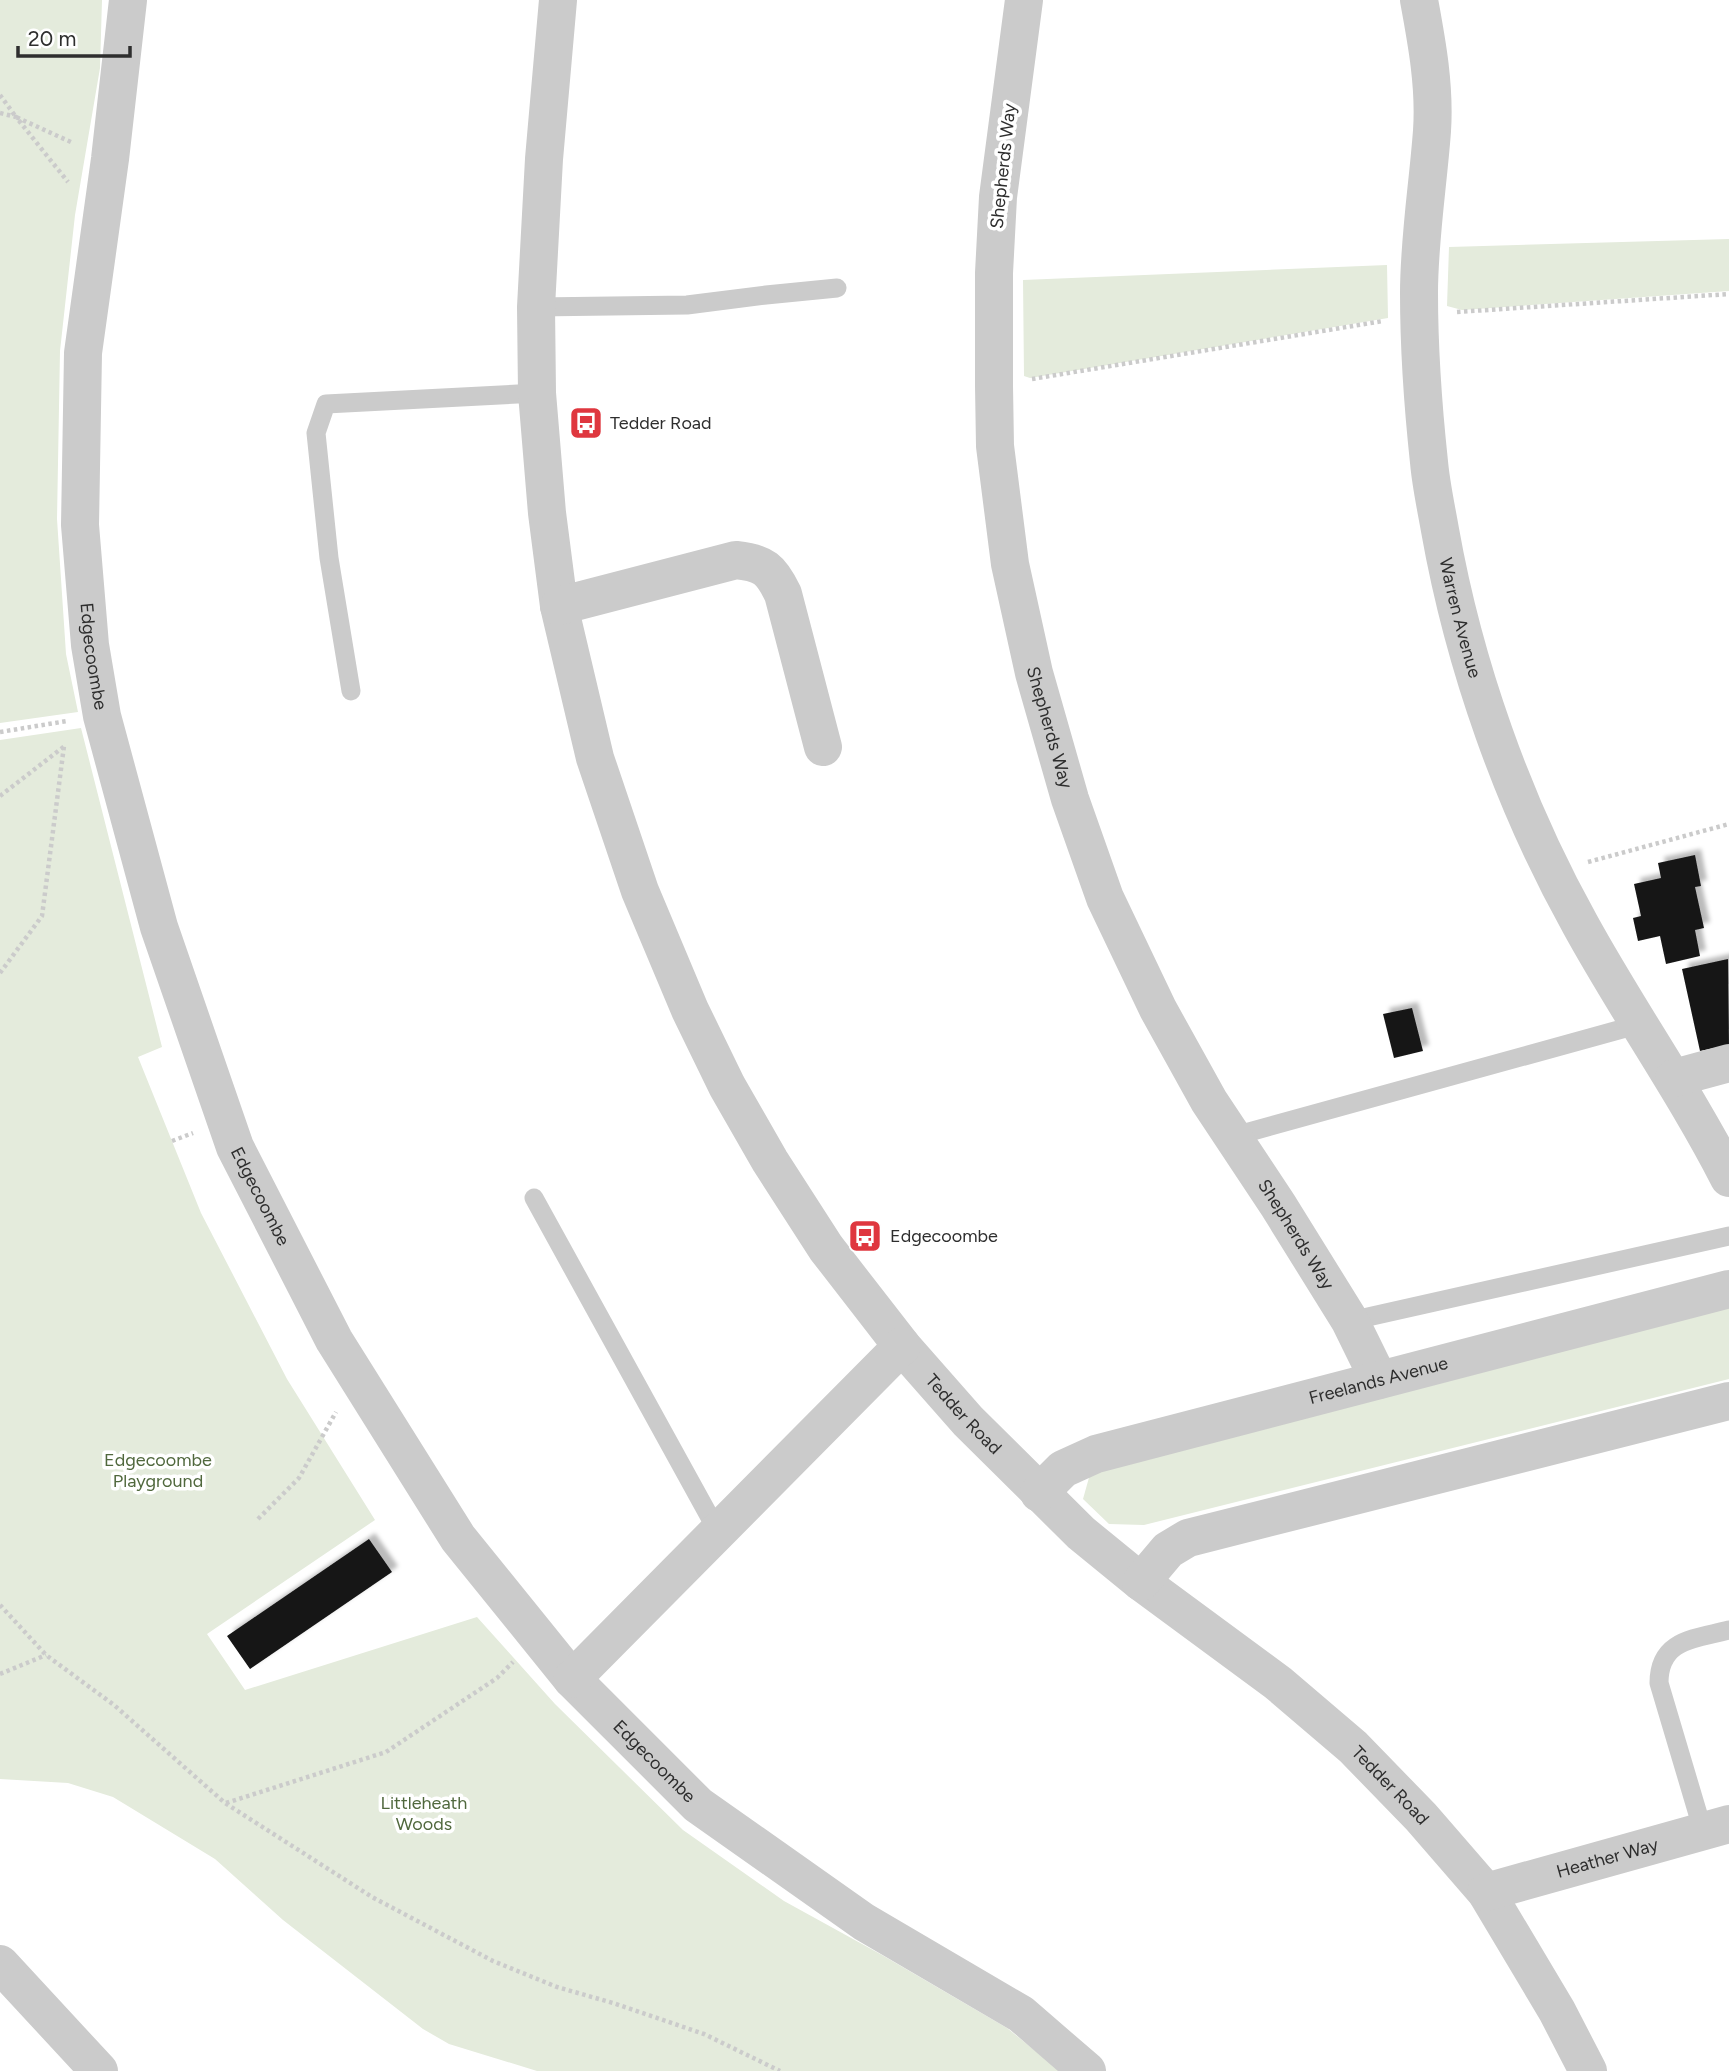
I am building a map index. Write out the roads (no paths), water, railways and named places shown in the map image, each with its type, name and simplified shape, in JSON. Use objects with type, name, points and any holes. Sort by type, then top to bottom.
[{"type":"street","name":"Edgecoombe","points":[[128,0],[110,159],[83,353],[80,525],[90,645],[102,716],[159,927],[235,1147],[334,1340],[458,1538],[572,1679],[698,1805],[864,1922],[1021,2014],[1087,2071]]},
{"type":"street","name":"Tedder Road","points":[[558,0],[544,159],[536,307],[537,393],[547,513],[559,606],[595,758],[640,891],[690,1010],[727,1086],[770,1161],[826,1248],[902,1346],[968,1421],[1081,1533],[1278,1683],[1353,1747],[1421,1817],[1486,1892],[1557,2011],[1588,2071]]},
{"type":"street","name":"Shepherds Way","points":[[1024,0],[998,197],[994,273],[994,386],[995,446],[1010,564],[1034,673],[1070,799],[1111,911],[1158,1009],[1231,1137],[1278,1205],[1350,1321],[1379,1380]]},
{"type":"street","name":"Warren Avenue","points":[[1419,0],[1430,55],[1432,127],[1423,211],[1419,292],[1423,405],[1429,466],[1447,571],[1478,687],[1527,816],[1552,872],[1581,926],[1674,1078],[1729,1178]]},
{"type":"street","points":[[559,606],[736,560],[756,562],[774,575],[783,594],[823,747]]},
{"type":"street","points":[[1674,1078],[1729,1063]]},
{"type":"street","name":"Freelands Avenue","points":[[1039,1493],[1063,1469],[1096,1454],[1729,1289]]},
{"type":"street","points":[[572,1679],[902,1346]]},
{"type":"street","points":[[1142,1582],[1168,1550],[1188,1538],[1729,1401]]},
{"type":"street","name":"Heather Way","points":[[1486,1892],[1716,1827]]},
{"type":"street","points":[[0,1964],[99,2071]]},
{"type":"lane","points":[[536,307],[687,305],[837,288]]},
{"type":"lane","points":[[351,691],[329,558],[316,433],[326,404],[537,393]]},
{"type":"lane","points":[[1231,1137],[1640,1024]]},
{"type":"lane","points":[[534,1198],[718,1532]]},
{"type":"lane","points":[[1350,1321],[1729,1236]]},
{"type":"lane","points":[[1716,1827],[1659,1683],[1659,1673],[1669,1651],[1678,1644],[1729,1630]]},
{"type":"place","name":"Tedder Road","points":[[586,423]]},
{"type":"place","name":"Edgecoombe","points":[[865,1236]]},
{"type":"park label","name":"Edgecoombe Playground","points":[[158,1470]]},
{"type":"park label","name":"Littleheath Woods","points":[[424,1813]]}]
